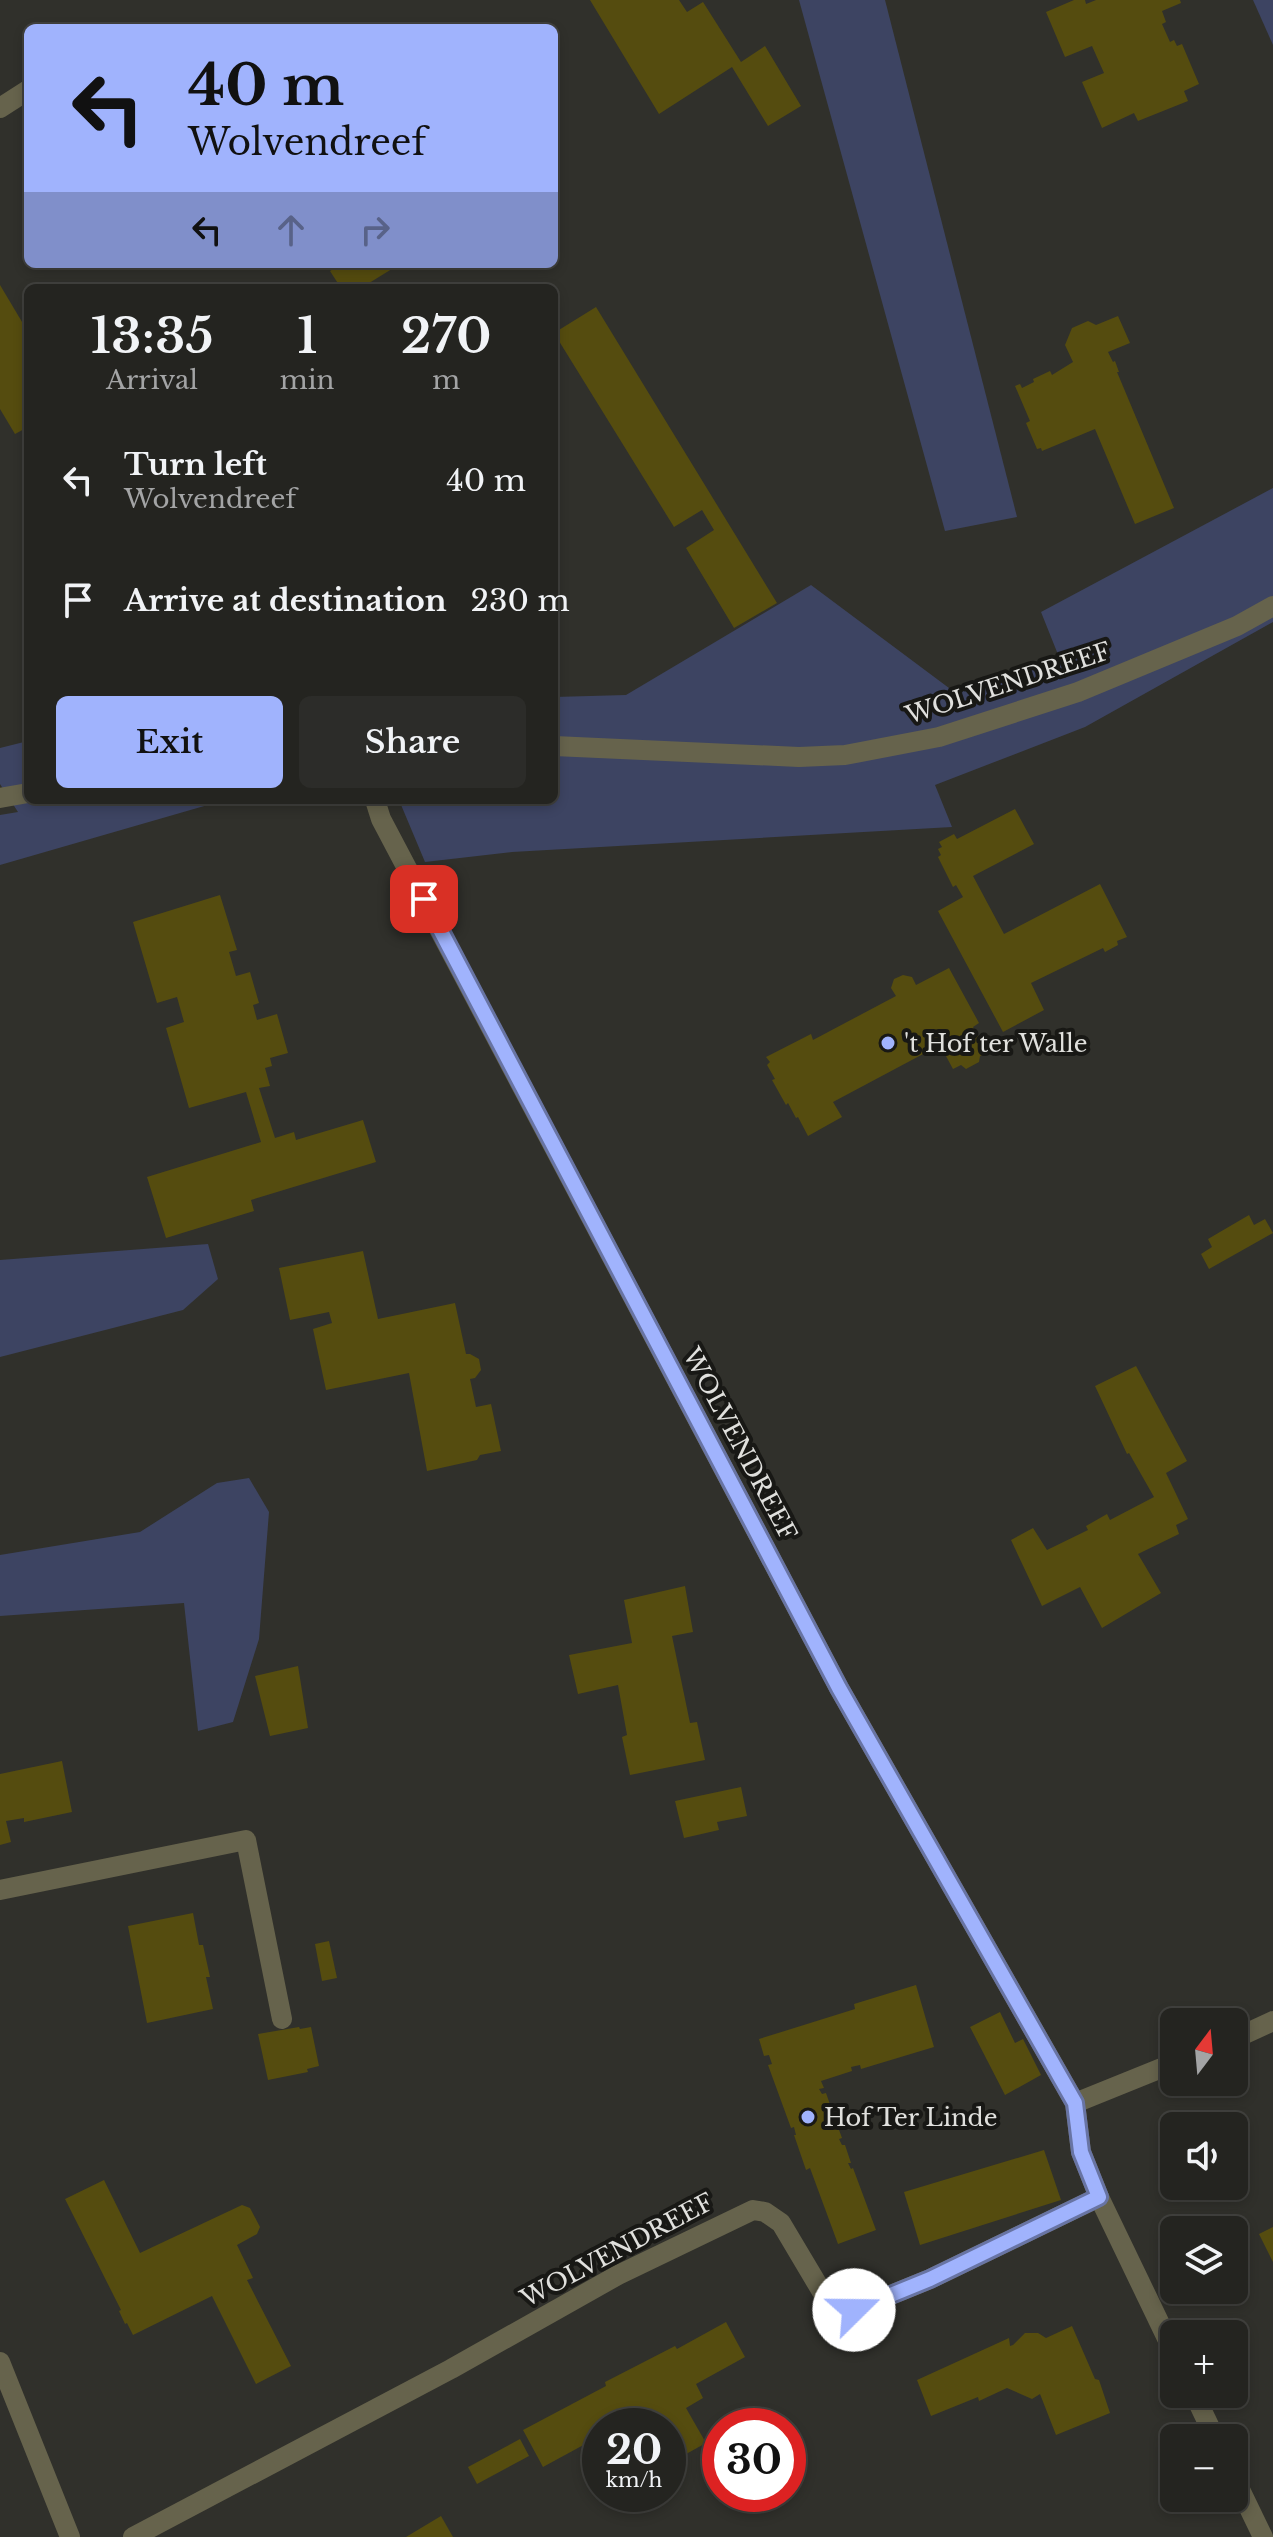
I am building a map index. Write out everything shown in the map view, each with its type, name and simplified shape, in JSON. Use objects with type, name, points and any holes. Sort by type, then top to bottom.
[{"type":"street","points":[[0,108],[24,93]]},
{"type":"street","name":"WOLVENDREEF","points":[[558,746],[799,757],[845,755],[939,737],[1078,692],[1225,632],[1273,606]]},
{"type":"street","points":[[0,798],[24,794]]},
{"type":"street","name":"WOLVENDREEF","points":[[376,804],[381,819],[839,1688],[1075,2103],[1081,2152],[1099,2197],[1160,2324]]},
{"type":"street","points":[[0,1890],[246,1840],[282,2019]]},
{"type":"street","points":[[1248,2033],[1273,2021]]},
{"type":"street","points":[[1075,2103],[1160,2069]]},
{"type":"street","name":"WOLVENDREEF","points":[[133,2537],[451,2369],[618,2275],[753,2210],[765,2212],[781,2223],[825,2297],[837,2310],[854,2310],[930,2279],[1099,2197]]},
{"type":"street","points":[[0,2362],[70,2537]]},
{"type":"street","points":[[1248,2506],[1263,2537]]},
{"type":"shaded area","points":[[799,0],[885,0],[1017,517],[945,531]]},
{"type":"shaded area","points":[[1253,0],[1273,0],[1273,45]]},
{"type":"shaded area","points":[[1273,488],[1273,622],[1085,727],[935,785],[952,827],[512,852],[425,862],[401,804],[558,804],[558,697],[626,695],[811,585],[953,691],[1061,662],[1041,612]]},
{"type":"shaded area","points":[[24,742],[24,804],[211,804],[0,865],[0,815],[18,812],[0,784],[0,748]]},
{"type":"shaded area","points":[[208,1244],[218,1279],[183,1310],[0,1357],[0,1260]]},
{"type":"shaded area","points":[[249,1478],[269,1512],[259,1639],[233,1722],[198,1731],[184,1603],[0,1616],[0,1555],[140,1532],[217,1483]]},
{"type":"building","points":[[590,0],[679,0],[687,12],[703,2],[741,62],[765,46],[801,106],[768,126],[732,67],[659,114]]},
{"type":"building","points":[[1074,0],[1085,0],[1086,4],[1096,0],[1180,0],[1181,3],[1162,11],[1166,22],[1162,24],[1170,42],[1174,40],[1177,46],[1182,44],[1199,84],[1184,91],[1188,101],[1138,121],[1134,113],[1102,128],[1082,82],[1104,73],[1092,46],[1065,57],[1046,12]]},
{"type":"building","points":[[335,268],[394,268],[368,284],[338,284],[330,271]]},
{"type":"building","points":[[0,285],[24,325],[24,429],[15,434],[0,409]]},
{"type":"building","points":[[596,307],[777,603],[734,628],[686,548],[714,530],[702,510],[674,527],[558,339],[558,331]]},
{"type":"building","points":[[1118,316],[1130,343],[1108,352],[1115,361],[1174,508],[1135,524],[1095,429],[1042,451],[1041,448],[1037,449],[1026,423],[1030,421],[1015,386],[1020,384],[1022,388],[1034,382],[1033,379],[1050,371],[1052,375],[1073,362],[1065,345],[1072,328],[1088,321],[1096,325]]},
{"type":"building","points":[[1015,809],[1034,844],[973,876],[1004,934],[1100,884],[1127,937],[1105,952],[1103,948],[1031,983],[1044,1010],[1003,1032],[938,911],[963,897],[956,885],[953,887],[938,857],[941,855],[938,849],[942,847],[939,842],[954,834],[957,839]]},
{"type":"building","points":[[220,895],[237,950],[229,952],[236,976],[250,972],[259,1003],[253,1005],[257,1020],[277,1014],[288,1053],[270,1058],[272,1066],[265,1068],[270,1086],[259,1088],[275,1138],[294,1132],[296,1140],[363,1120],[376,1162],[251,1200],[254,1211],[166,1238],[147,1177],[261,1142],[246,1092],[189,1108],[166,1028],[184,1022],[177,997],[157,1003],[133,922]]},
{"type":"building","name":"'t Hof ter Walle","points":[[949,968],[979,1023],[973,1027],[987,1053],[966,1069],[961,1065],[953,1069],[940,1045],[833,1102],[842,1117],[808,1136],[772,1080],[775,1079],[766,1057],[811,1034],[813,1040],[896,996],[891,988],[894,979],[903,975],[912,977],[916,985]]},
{"type":"building","points":[[1249,1215],[1254,1225],[1265,1219],[1273,1233],[1209,1269],[1201,1254],[1212,1247],[1208,1239]]},
{"type":"building","points":[[363,1251],[378,1319],[455,1303],[466,1354],[479,1359],[481,1370],[470,1379],[476,1407],[491,1404],[501,1451],[480,1455],[477,1460],[427,1471],[409,1373],[326,1390],[313,1329],[332,1323],[329,1312],[290,1320],[279,1268]]},
{"type":"building","points":[[1136,1366],[1187,1461],[1166,1473],[1188,1519],[1176,1525],[1179,1534],[1138,1554],[1161,1593],[1102,1628],[1080,1587],[1042,1606],[1011,1540],[1033,1528],[1047,1550],[1088,1530],[1086,1526],[1107,1514],[1110,1520],[1154,1497],[1127,1454],[1095,1386]]},
{"type":"building","points":[[685,1586],[693,1632],[672,1636],[690,1723],[697,1722],[705,1760],[630,1775],[622,1737],[627,1735],[618,1685],[578,1694],[569,1655],[632,1643],[624,1600]]},
{"type":"building","points":[[298,1666],[308,1728],[270,1736],[255,1676]]},
{"type":"building","points":[[62,1761],[72,1812],[24,1822],[24,1818],[6,1821],[11,1842],[0,1845],[0,1774]]},
{"type":"building","points":[[741,1787],[747,1816],[717,1822],[719,1830],[684,1838],[675,1801]]},
{"type":"building","points":[[193,1913],[199,1945],[203,1945],[210,1977],[206,1977],[213,2009],[147,2023],[128,1926]]},
{"type":"building","points":[[329,1941],[337,1978],[322,1981],[315,1944]]},
{"type":"building","name":"Hof Ter Linde","points":[[916,1985],[934,2047],[861,2069],[860,2065],[851,2067],[852,2071],[821,2081],[824,2088],[819,2089],[822,2094],[826,2093],[833,2113],[829,2114],[831,2120],[835,2119],[842,2138],[839,2139],[845,2145],[851,2163],[848,2163],[853,2168],[876,2230],[838,2244],[810,2168],[806,2170],[794,2127],[791,2128],[768,2065],[772,2064],[769,2055],[764,2056],[759,2039],[855,2009],[854,2004]]},
{"type":"building","points":[[1000,2012],[1015,2043],[1023,2039],[1041,2075],[1005,2095],[970,2027]]},
{"type":"building","points":[[311,2027],[319,2066],[307,2069],[308,2072],[268,2080],[258,2034]]},
{"type":"building","points":[[1044,2150],[1061,2200],[920,2245],[904,2192]]},
{"type":"building","points":[[104,2180],[140,2253],[242,2205],[250,2208],[260,2227],[257,2234],[237,2245],[253,2278],[247,2280],[291,2366],[256,2384],[212,2296],[133,2335],[65,2199]]},
{"type":"building","points":[[1273,2227],[1273,2262],[1259,2234]]},
{"type":"building","points":[[726,2322],[745,2357],[696,2384],[703,2398],[686,2408],[582,2408],[582,2446],[543,2467],[523,2430],[606,2386],[605,2382],[675,2346],[677,2349]]},
{"type":"building","points":[[1072,2326],[1095,2379],[1099,2380],[1110,2413],[1056,2435],[1040,2394],[1032,2399],[1007,2388],[979,2401],[978,2397],[931,2416],[917,2380],[1009,2338],[1010,2346],[1025,2333],[1038,2333],[1046,2338]]},
{"type":"building","points":[[686,2408],[702,2436],[702,2445],[686,2454]]},
{"type":"building","points":[[520,2439],[529,2456],[477,2484],[468,2467]]},
{"type":"building","points":[[441,2516],[453,2537],[406,2537]]},
{"type":"place","name":"'t Hof ter Walle","points":[[888,1043]]},
{"type":"place","name":"Hof Ter Linde","points":[[808,2117]]},
{"type":"route","points":[[424,899],[839,1688],[1075,2103],[1081,2152],[1099,2197],[930,2279],[854,2310]]}]
